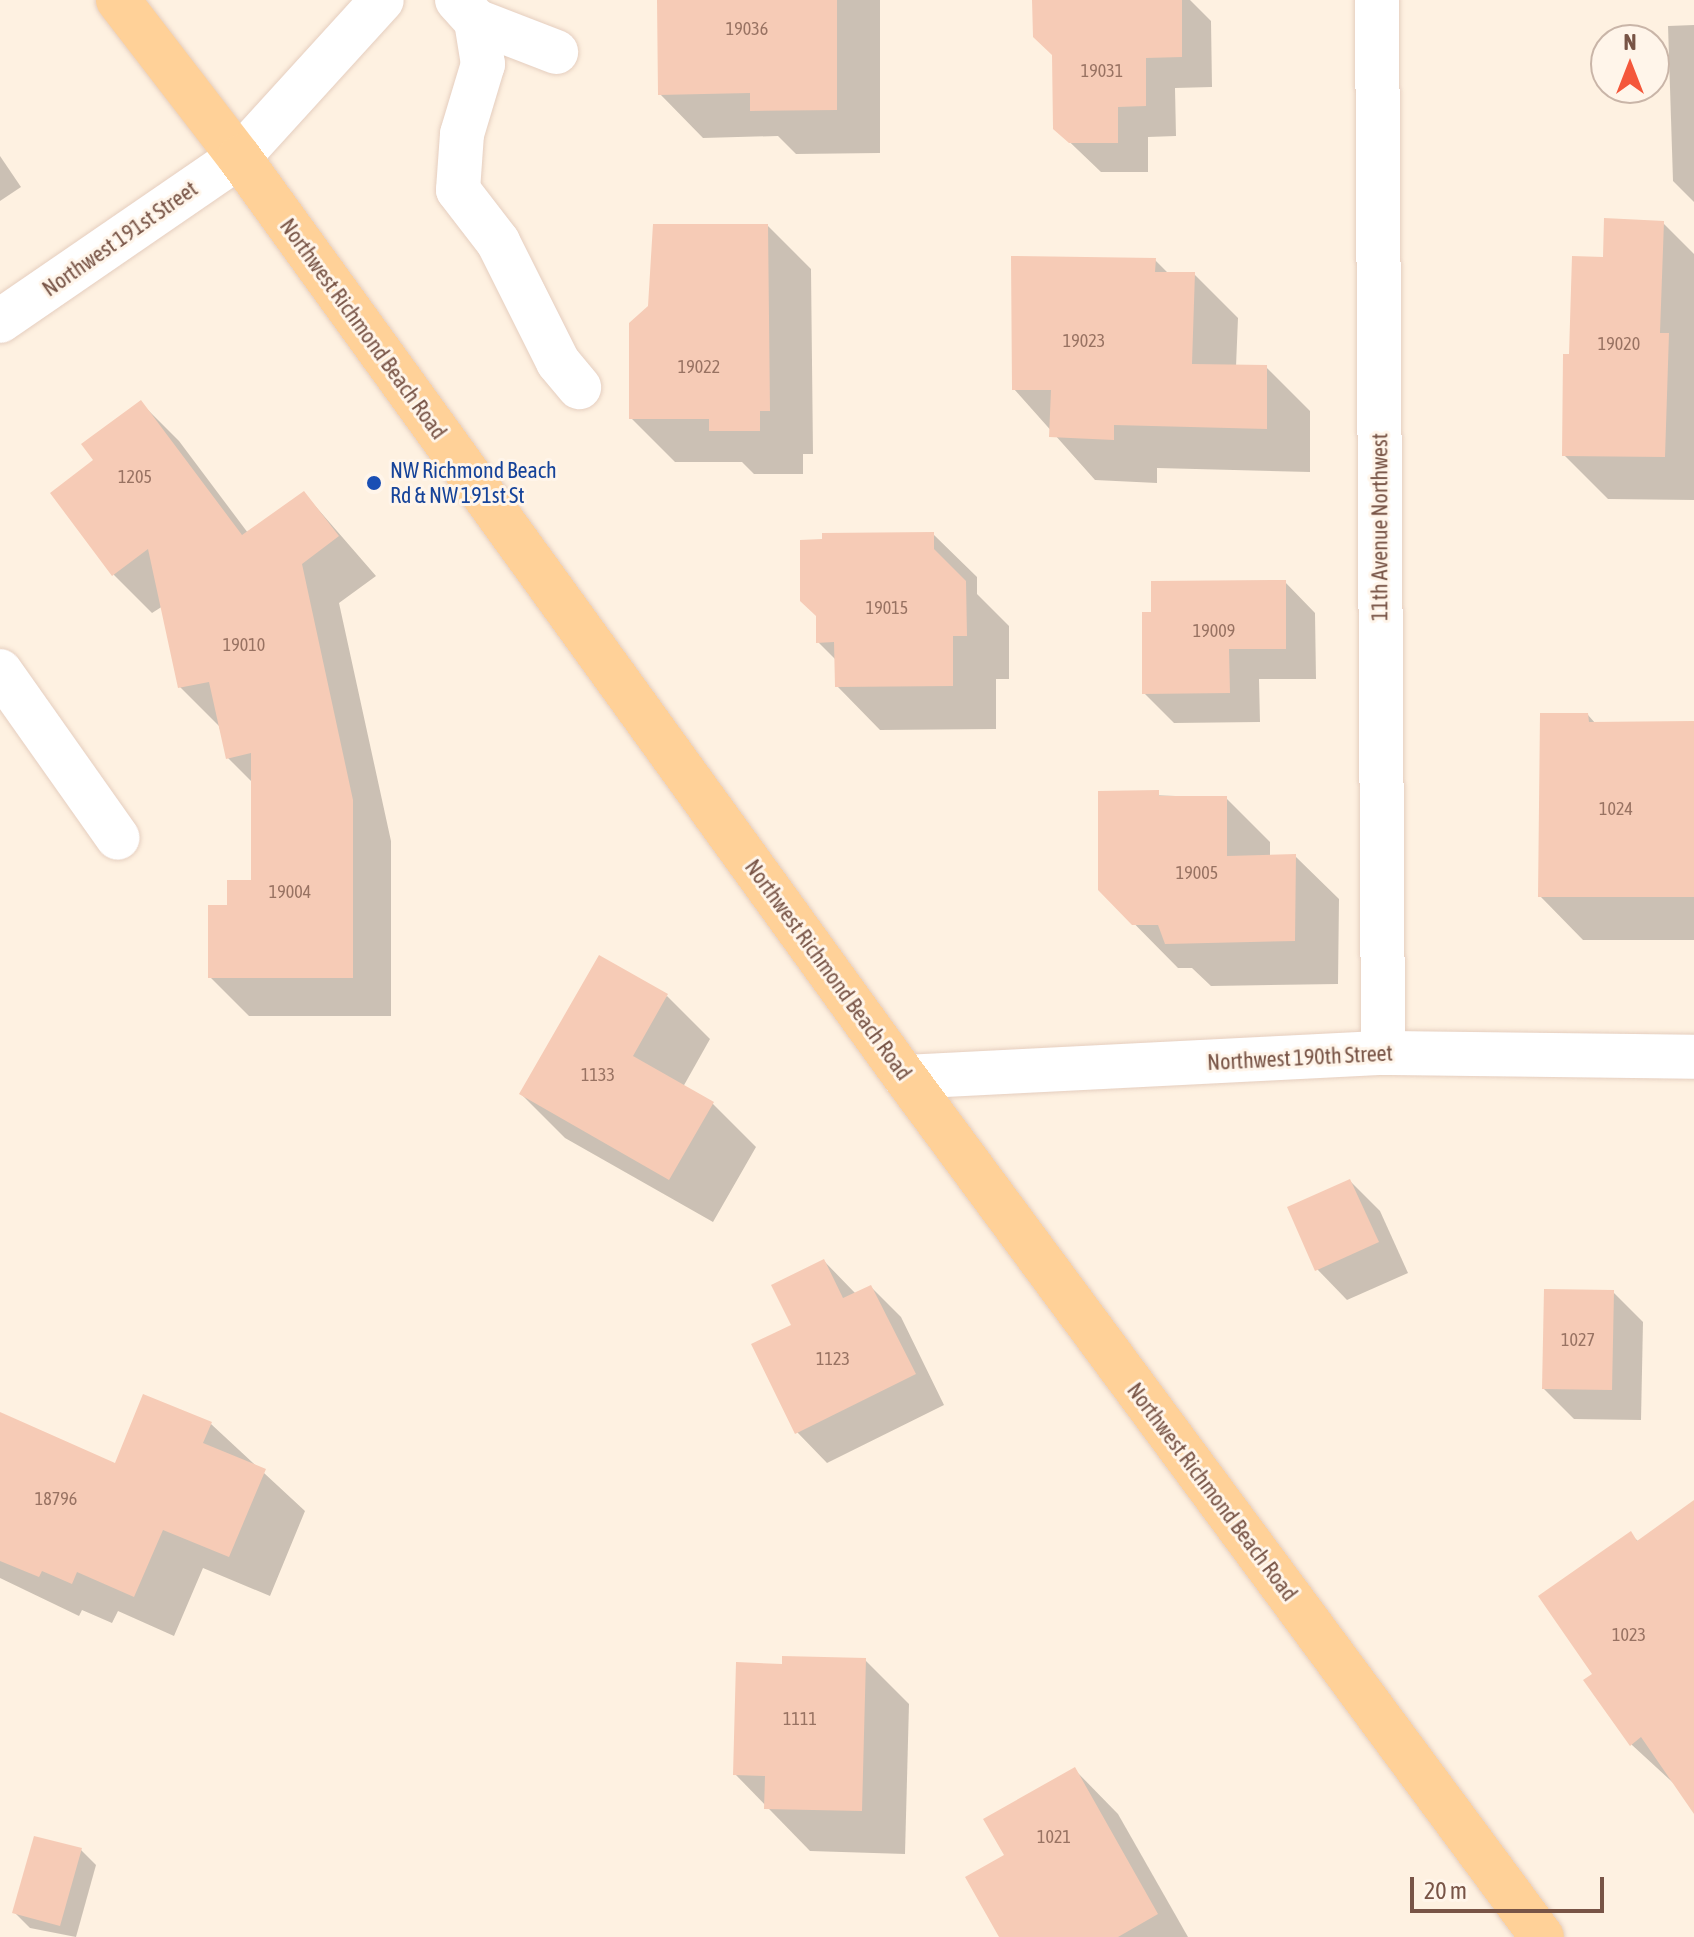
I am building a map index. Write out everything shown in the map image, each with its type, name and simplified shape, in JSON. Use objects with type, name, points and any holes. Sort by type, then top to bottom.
[{"type":"main road","name":"Northwest Richmond Beach Road","points":[[118,0],[239,157],[905,1077],[1542,1937]]},
{"type":"street","name":"Northwest 191st Street","points":[[0,321],[239,157],[382,0]]},
{"type":"street","name":"11th Avenue Northwest","points":[[1377,0],[1383,1053]]},
{"type":"street","points":[[467,10],[556,52]]},
{"type":"street","points":[[467,10],[483,64],[462,134],[458,190],[498,242],[551,350],[579,387]]},
{"type":"street","points":[[0,671],[118,838]]},
{"type":"street","name":"Northwest 190th Street","points":[[905,1077],[1383,1053],[1694,1057]]},
{"type":"building","points":[[657,0],[837,0],[837,110],[750,111],[750,93],[658,95]]},
{"type":"building","points":[[1032,0],[1182,0],[1182,57],[1146,58],[1146,106],[1118,107],[1118,143],[1069,143],[1053,129],[1052,55],[1033,37]]},
{"type":"building","points":[[1604,218],[1664,221],[1660,333],[1669,333],[1665,457],[1562,456],[1563,354],[1569,354],[1572,256],[1603,257]]},
{"type":"building","points":[[653,224],[768,224],[770,411],[760,411],[760,431],[709,431],[709,419],[629,419],[629,323],[648,306]]},
{"type":"building","points":[[1011,256],[1156,258],[1155,272],[1195,272],[1192,364],[1267,365],[1267,429],[1114,425],[1114,440],[1049,437],[1051,390],[1012,390]]},
{"type":"building","points":[[141,400],[242,535],[304,491],[339,536],[302,564],[353,800],[353,978],[208,978],[208,905],[227,905],[227,880],[251,880],[251,753],[226,759],[209,682],[178,688],[148,549],[112,576],[50,493],[93,460],[81,444]]},
{"type":"building","points":[[934,532],[934,549],[966,581],[967,636],[953,636],[953,686],[835,687],[834,642],[816,643],[816,616],[800,601],[800,540],[822,539],[822,533]]},
{"type":"building","points":[[1286,580],[1286,649],[1229,649],[1230,693],[1142,694],[1142,612],[1151,612],[1151,581]]},
{"type":"building","points":[[1540,713],[1588,713],[1589,722],[1694,721],[1694,897],[1538,897]]},
{"type":"building","points":[[1159,790],[1159,796],[1227,796],[1227,856],[1296,854],[1295,941],[1165,944],[1158,925],[1132,925],[1098,890],[1098,791]]},
{"type":"building","points":[[599,955],[668,994],[633,1056],[714,1102],[669,1180],[519,1094]]},
{"type":"building","points":[[1350,1179],[1379,1242],[1315,1271],[1287,1207]]},
{"type":"building","points":[[824,1259],[843,1298],[871,1285],[916,1374],[795,1434],[751,1344],[791,1325],[771,1285]]},
{"type":"building","points":[[1544,1289],[1614,1290],[1612,1390],[1542,1389]]},
{"type":"building","points":[[143,1394],[212,1422],[203,1443],[266,1469],[229,1557],[163,1530],[134,1597],[77,1572],[72,1584],[42,1571],[39,1577],[0,1561],[0,1412],[115,1463]]},
{"type":"building","points":[[1694,1500],[1694,1814],[1641,1737],[1630,1746],[1583,1680],[1592,1674],[1538,1596],[1631,1531],[1637,1541]]},
{"type":"building","points":[[782,1656],[866,1658],[862,1811],[764,1809],[765,1776],[733,1775],[736,1662],[782,1664]]},
{"type":"building","points":[[1075,1767],[1158,1914],[1118,1937],[999,1937],[965,1877],[1004,1855],[983,1819]]},
{"type":"building","points":[[34,1836],[82,1848],[60,1926],[12,1913]]},
{"type":"place","name":"NW Richmond Beach Rd & NW 191st St","points":[[374,483]]}]
